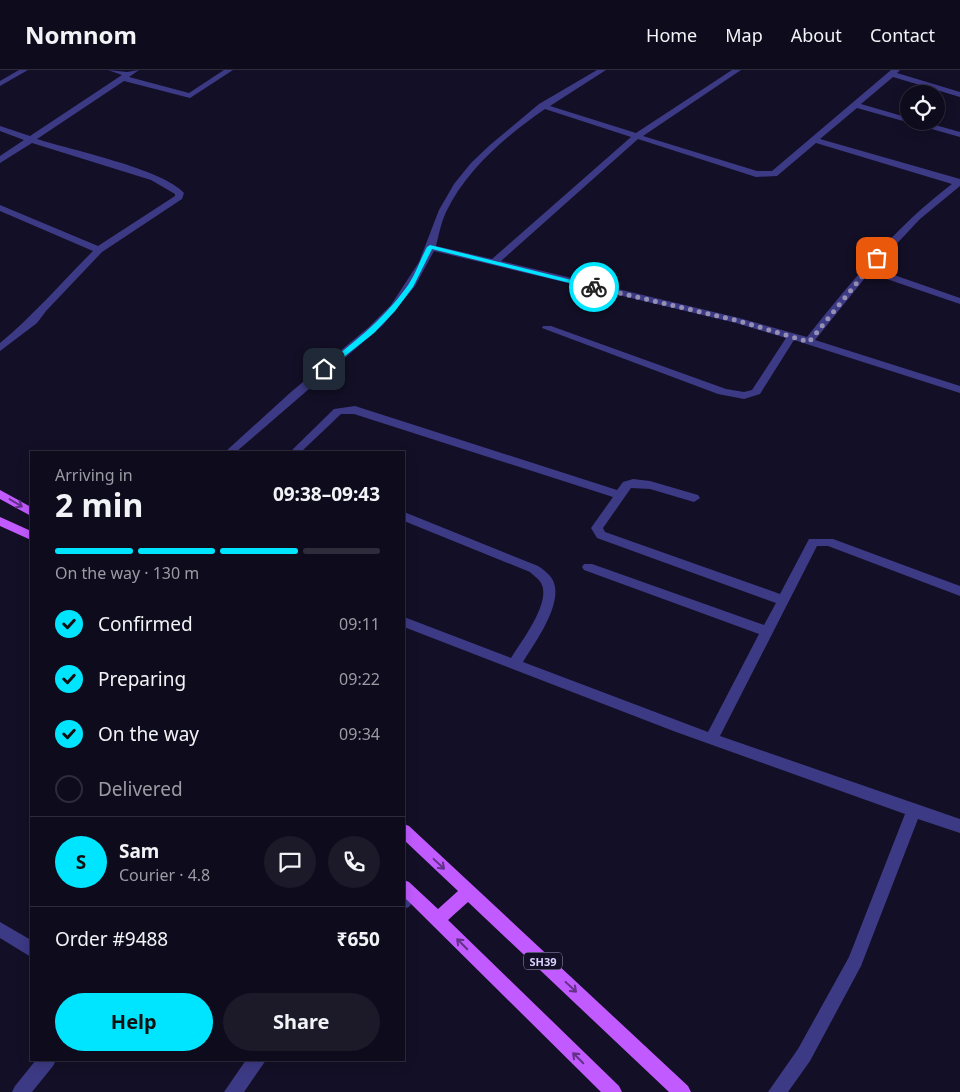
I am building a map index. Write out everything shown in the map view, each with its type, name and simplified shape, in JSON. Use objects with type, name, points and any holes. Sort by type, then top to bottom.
[{"type":"main road","points":[[0,494],[30,511]]},
{"type":"main road","points":[[0,521],[30,536]]},
{"type":"main road","name":"SH39","points":[[405,832],[682,1092]]},
{"type":"main road","points":[[437,920],[469,891]]},
{"type":"main road","points":[[406,894],[437,920],[613,1092]]},
{"type":"street","points":[[0,84],[24,70]]},
{"type":"street","points":[[112,70],[129,74],[190,96],[229,70]]},
{"type":"street","points":[[231,451],[337,357],[372,332],[410,287],[430,247],[441,213],[455,189],[485,152],[542,106],[602,70]]},
{"type":"street","points":[[493,264],[636,136],[737,70]]},
{"type":"street","points":[[542,106],[756,174],[766,175],[774,174],[894,72],[960,95]]},
{"type":"street","points":[[0,160],[129,74]]},
{"type":"street","points":[[856,105],[900,118]]},
{"type":"street","points":[[0,128],[32,140],[129,170],[166,184],[180,193],[179,197],[99,250],[42,309],[33,321],[0,348]]},
{"type":"street","points":[[940,130],[960,136]]},
{"type":"street","points":[[816,140],[959,182]]},
{"type":"street","points":[[809,342],[867,269],[908,224],[959,182]]},
{"type":"street","points":[[0,208],[99,250]]},
{"type":"street","points":[[430,247],[493,264],[739,321],[960,390]]},
{"type":"street","points":[[867,269],[960,301]]},
{"type":"street","points":[[547,328],[722,392],[741,396],[748,396],[756,392],[792,336]]},
{"type":"street","points":[[296,451],[338,411],[355,410],[620,495]]},
{"type":"street","points":[[694,498],[636,482],[627,485],[597,528],[601,535],[782,600]]},
{"type":"street","points":[[405,516],[534,569],[544,577],[548,583],[548,604],[514,665]]},
{"type":"street","points":[[712,739],[813,542],[829,542],[960,591]]},
{"type":"street","points":[[588,567],[766,631]]},
{"type":"street","points":[[405,622],[625,708],[960,826]]},
{"type":"street","points":[[777,1092],[804,1055],[855,961],[914,811]]},
{"type":"street","points":[[0,929],[30,948]]},
{"type":"street","points":[[22,1092],[46,1061]]},
{"type":"street","points":[[233,1092],[256,1061]]},
{"type":"way so far","points":[[594,287],[739,321],[809,342],[877,258]]},
{"type":"route","points":[[324,369],[337,357],[372,332],[392,309],[410,287],[430,247],[493,264],[594,287]]}]
